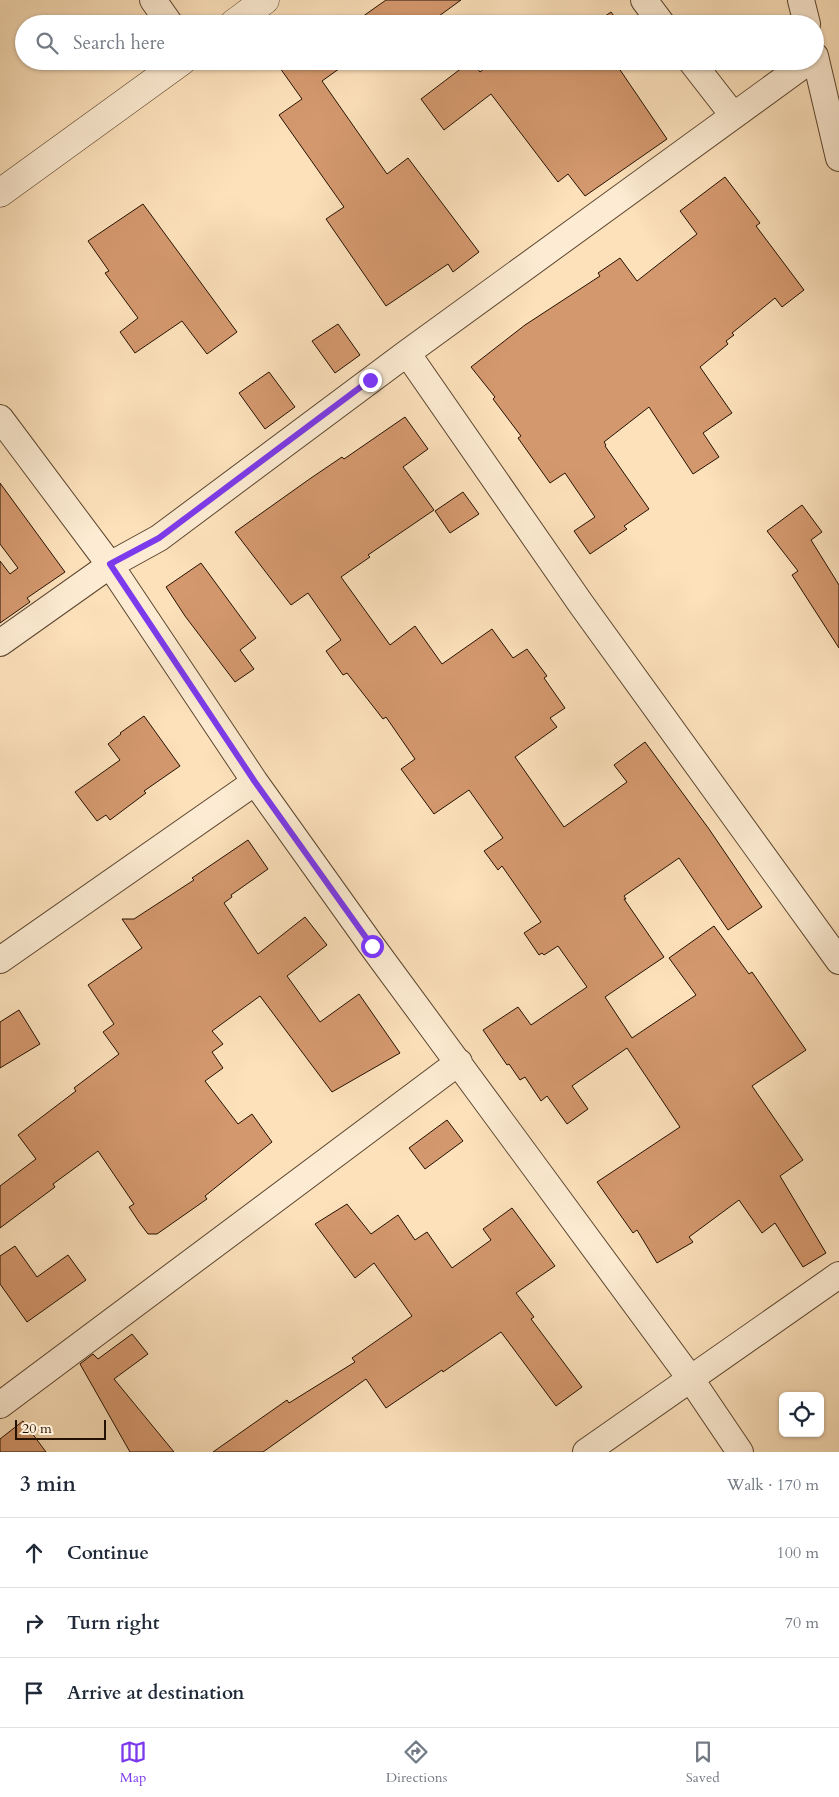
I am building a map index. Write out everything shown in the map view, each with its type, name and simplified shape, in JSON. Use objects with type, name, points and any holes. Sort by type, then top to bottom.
[{"type":"street","points":[[153,0],[164,15]]},
{"type":"street","points":[[245,15],[265,0]]},
{"type":"street","points":[[644,0],[655,15]]},
{"type":"street","points":[[801,0],[805,15]]},
{"type":"street","points":[[0,193],[170,70]]},
{"type":"street","points":[[698,70],[732,115]]},
{"type":"street","points":[[0,643],[110,564],[159,538],[407,353],[796,70]]},
{"type":"street","points":[[818,70],[839,158]]},
{"type":"street","points":[[407,353],[581,604],[839,961]]},
{"type":"street","points":[[0,418],[110,564],[255,782],[372,946],[690,1378],[740,1452]]},
{"type":"street","points":[[0,960],[255,782]]},
{"type":"street","points":[[0,1405],[459,1062]]},
{"type":"street","points":[[586,1452],[839,1275]]},
{"type":"building","points":[[386,0],[461,0],[440,15],[365,15]]},
{"type":"building","points":[[281,70],[337,70],[322,81],[387,174],[408,158],[479,252],[453,272],[448,264],[386,306],[326,219],[344,207],[279,115],[302,99]]},
{"type":"building","points":[[459,70],[478,70],[480,72],[483,70],[620,70],[667,139],[585,196],[568,174],[558,182],[491,94],[444,130],[421,99]]},
{"type":"building","points":[[725,177],[760,223],[756,226],[804,290],[782,307],[775,298],[732,333],[734,335],[726,341],[728,344],[700,367],[732,413],[703,433],[719,457],[693,474],[649,407],[604,442],[649,509],[624,526],[627,529],[590,554],[574,531],[595,517],[565,473],[550,483],[518,438],[521,436],[493,399],[495,397],[471,367],[525,325],[600,276],[598,273],[620,258],[637,281],[697,234],[680,211]]},
{"type":"building","points":[[143,204],[237,332],[207,354],[182,321],[135,353],[120,332],[138,318],[105,273],[109,271],[88,241]]},
{"type":"building","points":[[338,324],[360,355],[335,373],[312,341]]},
{"type":"building","points":[[269,372],[295,407],[265,429],[239,393]]},
{"type":"building","points":[[405,417],[428,449],[403,467],[434,510],[368,555],[370,557],[341,577],[390,645],[415,626],[442,664],[492,629],[513,658],[527,649],[547,676],[544,678],[565,708],[550,718],[557,727],[515,757],[564,827],[627,782],[614,765],[645,742],[709,829],[762,907],[728,930],[679,858],[624,896],[626,899],[624,899],[664,957],[605,997],[632,1038],[696,995],[669,958],[714,926],[749,974],[752,972],[806,1050],[752,1086],[803,1160],[780,1176],[826,1253],[803,1267],[775,1223],[762,1233],[739,1200],[689,1237],[693,1242],[657,1263],[637,1230],[633,1233],[597,1182],[680,1127],[627,1048],[572,1086],[588,1109],[567,1124],[547,1096],[541,1101],[525,1077],[520,1080],[509,1064],[507,1065],[483,1030],[518,1007],[531,1025],[587,987],[558,946],[544,955],[542,953],[539,955],[524,933],[541,922],[502,866],[498,870],[484,851],[503,838],[469,790],[434,814],[401,769],[415,759],[386,717],[383,719],[347,673],[343,675],[326,651],[341,640],[308,593],[291,605],[235,532],[342,457],[344,459]]},
{"type":"building","points":[[0,483],[65,572],[27,598],[30,602],[0,623],[0,561],[10,574],[18,568],[0,544]]},
{"type":"building","points":[[463,492],[479,514],[450,533],[435,511]]},
{"type":"building","points":[[802,505],[822,532],[811,540],[839,585],[839,648],[792,575],[798,571],[767,531]]},
{"type":"building","points":[[201,563],[256,638],[240,650],[254,669],[235,682],[185,616],[166,587]]},
{"type":"building","points":[[144,716],[180,766],[144,791],[146,793],[110,820],[106,815],[97,821],[75,792],[120,760],[108,744]]},
{"type":"building","points":[[248,840],[268,869],[231,895],[232,897],[224,903],[258,954],[305,917],[327,945],[287,976],[320,1022],[359,994],[400,1053],[332,1092],[260,996],[212,1031],[223,1044],[212,1052],[223,1068],[205,1081],[238,1124],[252,1114],[272,1142],[205,1196],[207,1199],[157,1234],[148,1234],[139,1222],[129,1207],[134,1204],[98,1151],[53,1184],[55,1187],[0,1228],[0,1186],[36,1159],[18,1135],[76,1091],[74,1088],[119,1054],[103,1032],[114,1024],[88,985],[142,948],[122,919],[134,919],[194,880],[192,878]]},
{"type":"building","points":[[19,1010],[40,1044],[0,1068],[0,1022]]},
{"type":"building","points":[[447,1120],[463,1141],[425,1169],[409,1148]]},
{"type":"building","points":[[347,1204],[371,1234],[398,1215],[415,1240],[427,1232],[452,1268],[491,1240],[483,1229],[512,1208],[555,1266],[516,1293],[534,1317],[531,1319],[582,1387],[556,1406],[501,1332],[386,1408],[366,1379],[263,1452],[213,1452],[287,1400],[289,1403],[355,1362],[352,1358],[412,1316],[374,1263],[355,1278],[315,1224]]},
{"type":"building","points":[[15,1246],[37,1277],[68,1255],[86,1280],[27,1322],[0,1284],[0,1256]]},
{"type":"building","points":[[132,1334],[148,1354],[114,1379],[174,1452],[130,1452],[80,1364],[93,1354],[98,1359]]},
{"type":"building","points":[[23,1421],[46,1452],[0,1452],[0,1439]]},
{"type":"route","points":[[370,380],[159,538],[110,564],[255,782],[372,946]]}]
